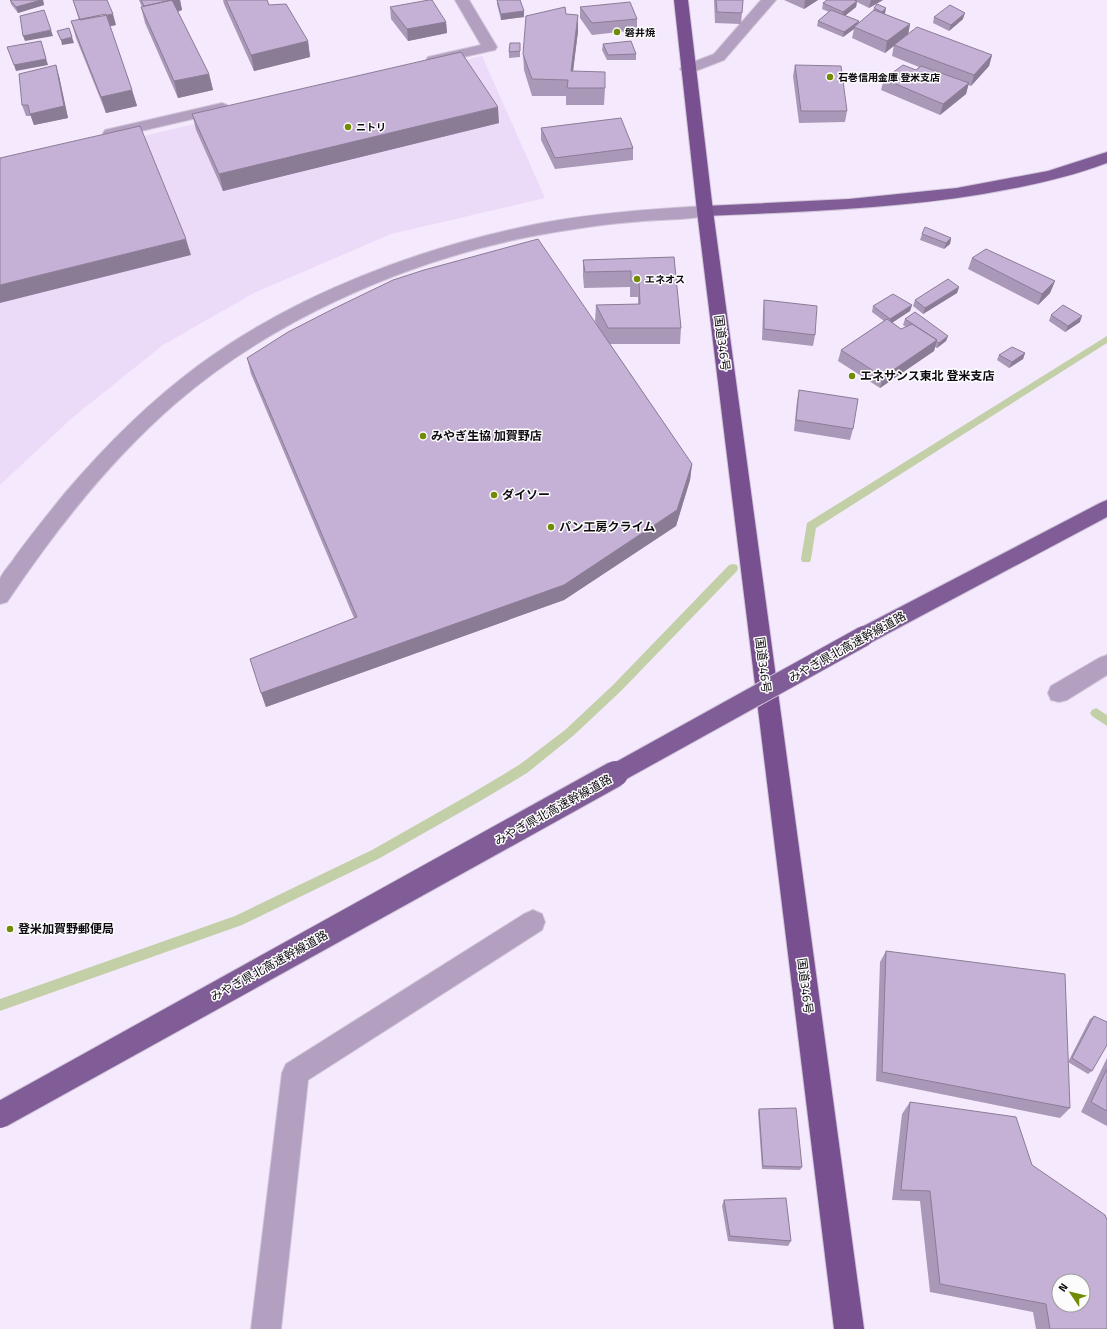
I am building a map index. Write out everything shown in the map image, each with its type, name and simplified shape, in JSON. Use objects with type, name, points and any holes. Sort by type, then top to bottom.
[{"type":"highway","name":"国道346号","points":[[681,0],[705,211],[849,1329]]},
{"type":"main road","points":[[705,211],[850,205],[946,196],[1028,181],[1093,163],[1107,157]]},
{"type":"main road","name":"みやぎ県北高速幹線道路","points":[[0,1115],[864,636],[1107,508]]},
{"type":"street","points":[[420,63],[490,47],[462,0]]},
{"type":"street","points":[[688,69],[719,57],[769,0]]},
{"type":"street","points":[[93,137],[233,105]]},
{"type":"street","points":[[0,596],[48,527],[91,476],[130,435],[170,398],[217,363],[264,332],[366,282],[415,262],[472,245],[520,233],[572,223],[705,211]]},
{"type":"street","points":[[1059,693],[1107,664]]},
{"type":"street","points":[[266,1329],[295,1073],[533,922]]},
{"type":"shaded area","points":[[482,56],[545,198],[391,234],[254,293],[163,345],[72,418],[0,485],[0,170]]},
{"type":"building","points":[[10,0],[41,0],[16,7]]},
{"type":"building","points":[[73,0],[107,0],[113,14],[80,20]]},
{"type":"building","points":[[141,0],[172,0],[144,6]]},
{"type":"building","points":[[172,0],[209,74],[174,81],[141,7]]},
{"type":"building","points":[[226,0],[267,0],[269,5],[286,4],[308,41],[251,55]]},
{"type":"building","points":[[432,0],[446,22],[407,29],[390,7]]},
{"type":"building","points":[[497,0],[520,0],[524,11],[501,14]]},
{"type":"building","points":[[716,0],[743,0],[742,13],[717,12]]},
{"type":"building","points":[[827,0],[857,1],[843,12],[823,3]]},
{"type":"building","points":[[630,2],[637,19],[592,23],[580,7]]},
{"type":"building","points":[[877,4],[886,8],[882,12],[874,8]]},
{"type":"building","points":[[950,5],[965,13],[951,25],[934,17]]},
{"type":"building","points":[[565,7],[566,14],[578,15],[571,71],[605,72],[605,88],[567,88],[568,80],[532,79],[523,54],[526,16]]},
{"type":"building","points":[[44,10],[51,30],[23,36],[20,16]]},
{"type":"building","points":[[831,10],[859,21],[844,32],[818,21]]},
{"type":"building","points":[[874,10],[910,24],[887,41],[854,27]]},
{"type":"building","points":[[106,14],[132,90],[101,97],[71,21]]},
{"type":"building","points":[[917,27],[992,55],[974,75],[894,45]]},
{"type":"building","points":[[69,28],[72,37],[61,40],[57,31]]},
{"type":"building","points":[[41,41],[46,59],[14,65],[7,47]]},
{"type":"building","points":[[631,41],[636,54],[608,55],[603,44]]},
{"type":"building","points":[[510,43],[520,43],[520,51],[509,52]]},
{"type":"building","name":"ニトリ","points":[[461,52],[498,107],[219,174],[192,114]]},
{"type":"building","points":[[56,65],[64,106],[30,114],[28,105],[22,105],[19,74]]},
{"type":"building","points":[[795,65],[841,66],[847,111],[801,111]]},
{"type":"building","points":[[903,65],[916,70],[921,66],[969,83],[943,104],[884,79]]},
{"type":"building","points":[[621,118],[633,148],[555,158],[541,128]]},
{"type":"building","points":[[140,126],[186,239],[0,285],[0,158]]},
{"type":"building","points":[[925,227],[951,238],[946,243],[922,234]]},
{"type":"building","points":[[538,239],[692,464],[677,510],[564,585],[261,693],[250,659],[357,617],[247,358],[288,332],[393,280]]},
{"type":"building","points":[[986,249],[1055,281],[1042,294],[972,258]]},
{"type":"building","points":[[674,257],[681,328],[608,328],[596,305],[640,304],[639,281],[631,281],[631,271],[585,272],[583,260]]},
{"type":"building","points":[[948,279],[959,287],[925,308],[915,300]]},
{"type":"building","points":[[893,294],[912,305],[890,319],[873,306]]},
{"type":"building","points":[[764,300],[817,306],[815,335],[764,329]]},
{"type":"building","points":[[1063,305],[1082,316],[1068,326],[1051,315]]},
{"type":"building","points":[[915,312],[948,336],[939,343],[936,341],[937,340],[905,319]]},
{"type":"building","points":[[887,319],[901,329],[912,324],[937,340],[883,377],[841,350]]},
{"type":"building","points":[[1012,347],[1025,353],[1012,362],[999,355]]},
{"type":"building","points":[[799,390],[858,399],[853,429],[796,420]]},
{"type":"building","points":[[886,951],[1065,974],[1070,1108],[882,1072]]},
{"type":"building","points":[[1094,1016],[1107,1022],[1107,1045],[1092,1071],[1072,1058]]},
{"type":"building","points":[[1107,1069],[1107,1111],[1091,1102]]},
{"type":"building","points":[[910,1102],[1016,1117],[1032,1165],[1105,1215],[1107,1220],[1107,1329],[1050,1329],[1046,1304],[940,1284],[930,1191],[901,1190]]},
{"type":"building","points":[[796,1108],[802,1167],[763,1166],[759,1109]]},
{"type":"building","points":[[786,1198],[791,1241],[730,1236],[724,1200]]},
{"type":"waterway","points":[[806,559],[811,526],[1107,339]]},
{"type":"waterway","points":[[0,1005],[238,921],[376,854],[478,796],[523,769],[569,733],[617,688],[733,568]]},
{"type":"waterway","points":[[1096,713],[1107,721]]},
{"type":"place","name":"磐井焼","points":[[617,32]]},
{"type":"place","name":"石巻信用金庫 登米支店","points":[[830,77]]},
{"type":"place","name":"ニトリ","points":[[348,127]]},
{"type":"place","name":"エネオス","points":[[637,279]]},
{"type":"place","name":"エネサンス東北 登米支店","points":[[852,376]]},
{"type":"place","name":"みやぎ生協 加賀野店","points":[[423,436]]},
{"type":"place","name":"ダイソー","points":[[494,495]]},
{"type":"place","name":"パン工房クライム","points":[[551,527]]},
{"type":"place","name":"登米加賀野郵便局","points":[[10,929]]}]
